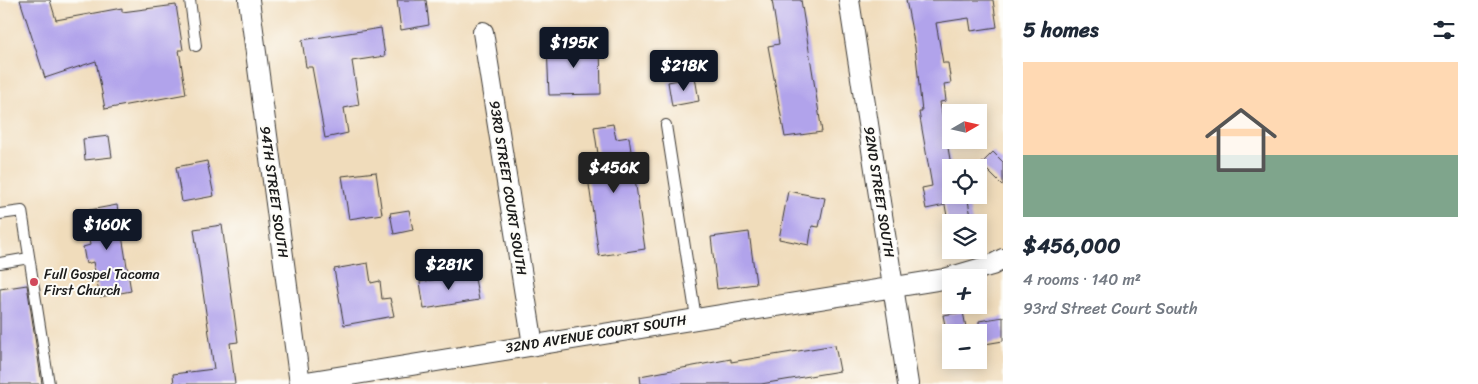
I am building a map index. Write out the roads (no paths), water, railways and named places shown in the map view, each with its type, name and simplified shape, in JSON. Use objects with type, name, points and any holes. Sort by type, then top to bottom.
[{"type":"street","name":"94TH STREET SOUTH","points":[[249,0],[300,383]]},
{"type":"street","name":"92ND STREET SOUTH","points":[[850,0],[908,384]]},
{"type":"street","name":"93RD STREET COURT SOUTH","points":[[483,32],[533,344]]},
{"type":"street","name":"32ND AVENUE COURT SOUTH","points":[[300,383],[961,275],[1003,259]]},
{"type":"lane","points":[[190,0],[196,46]]},
{"type":"lane","points":[[666,125],[696,318]]},
{"type":"lane","points":[[0,214],[22,211],[49,384]]},
{"type":"lane","points":[[0,263],[29,258]]},
{"type":"place","name":"Full Gospel Tacoma First Church","points":[[34,282]]}]
